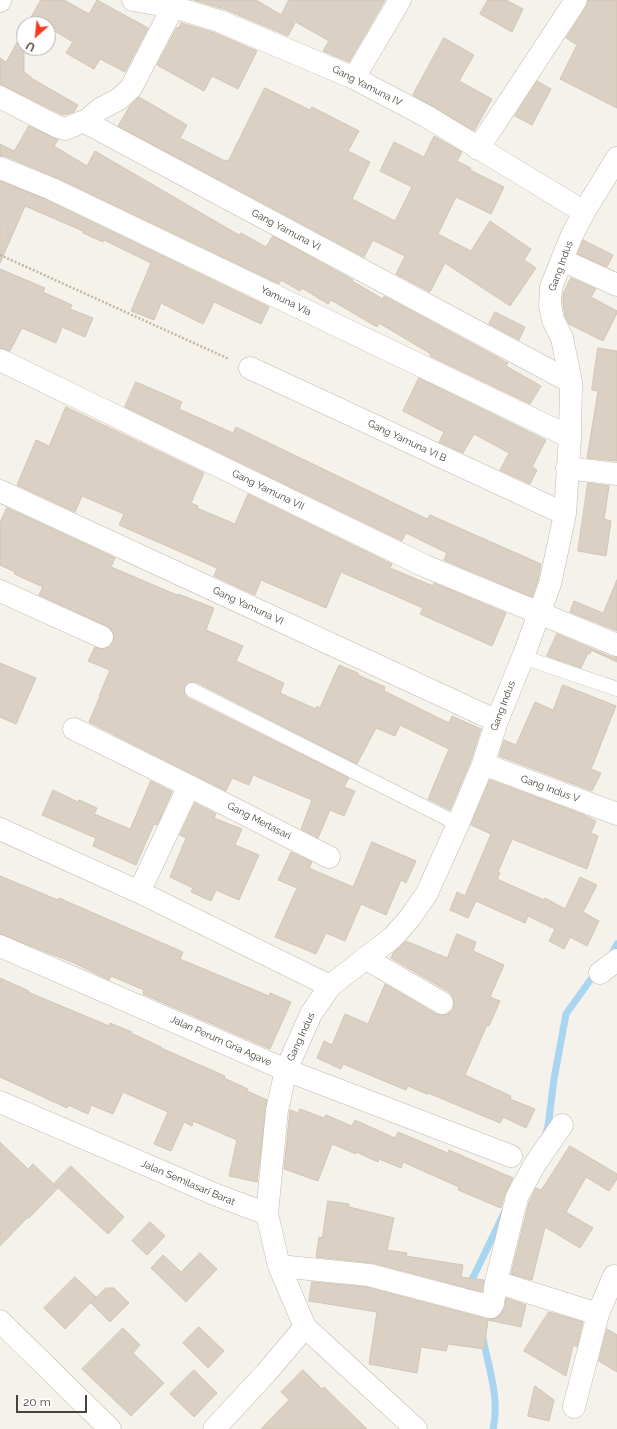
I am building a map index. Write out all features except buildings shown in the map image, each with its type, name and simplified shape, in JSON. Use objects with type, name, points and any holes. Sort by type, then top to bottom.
[{"type":"street","name":"Gang Yamuna IV","points":[[133,0],[173,7],[219,22],[354,78],[426,116],[478,149],[511,167],[584,212]]},
{"type":"street","points":[[354,78],[400,0]]},
{"type":"street","points":[[478,149],[576,0]]},
{"type":"street","points":[[0,97],[65,129],[85,122],[100,109],[119,99],[131,88],[173,7]]},
{"type":"street","name":"Gang Yamuna VI","points":[[85,122],[571,382]]},
{"type":"street","name":"Gang Indus","points":[[267,1214],[277,1110],[286,1070],[310,1014],[330,986],[393,937],[409,919],[427,893],[458,824],[482,764],[550,584],[565,514],[570,437],[571,382],[562,338],[553,320],[550,305],[551,287],[584,212],[617,158]]},
{"type":"street","name":"Yamuna VIa","points":[[0,168],[59,192],[570,437]]},
{"type":"street","points":[[562,260],[617,285]]},
{"type":"street","name":"Gang Yamuna VII","points":[[0,360],[425,566],[617,645]]},
{"type":"street","name":"Gang Yamuna VI B","points":[[250,368],[565,514]]},
{"type":"street","points":[[567,468],[617,474]]},
{"type":"street","name":"Gang Yamuna VI","points":[[0,491],[497,721]]},
{"type":"street","points":[[0,591],[102,637]]},
{"type":"street","name":"Gang Mertasari","points":[[74,729],[329,857]]},
{"type":"street","name":"Gang Indus V","points":[[482,764],[617,814]]},
{"type":"street","points":[[139,892],[189,786]]},
{"type":"street","points":[[0,829],[139,892],[330,986]]},
{"type":"street","name":"Jalan Perum Gria Agave","points":[[0,946],[286,1070],[511,1156]]},
{"type":"street","points":[[365,958],[442,1003]]},
{"type":"street","points":[[600,973],[617,960]]},
{"type":"street","name":"Jalan Semilasari Barat","points":[[0,1102],[214,1194],[267,1214]]},
{"type":"street","points":[[279,1266],[368,1275],[491,1307],[493,1304],[496,1282],[517,1197],[535,1164],[562,1125]]},
{"type":"street","points":[[267,1214],[279,1266],[305,1327],[416,1429]]},
{"type":"street","points":[[574,1407],[598,1314],[616,1276]]},
{"type":"street","points":[[496,1282],[598,1314]]},
{"type":"street","points":[[0,1321],[110,1429]]},
{"type":"street","points":[[214,1429],[266,1373],[305,1327]]},
{"type":"lane","points":[[523,658],[617,689]]},
{"type":"lane","points":[[192,690],[458,824]]},
{"type":"path","points":[[0,255],[250,368]]},
{"type":"waterway","points":[[610,958],[617,944]]},
{"type":"waterway","points":[[546,1133],[566,1014],[596,972]]},
{"type":"waterway","points":[[469,1286],[505,1211]]},
{"type":"waterway","points":[[483,1339],[493,1384],[495,1407],[493,1429]]}]
